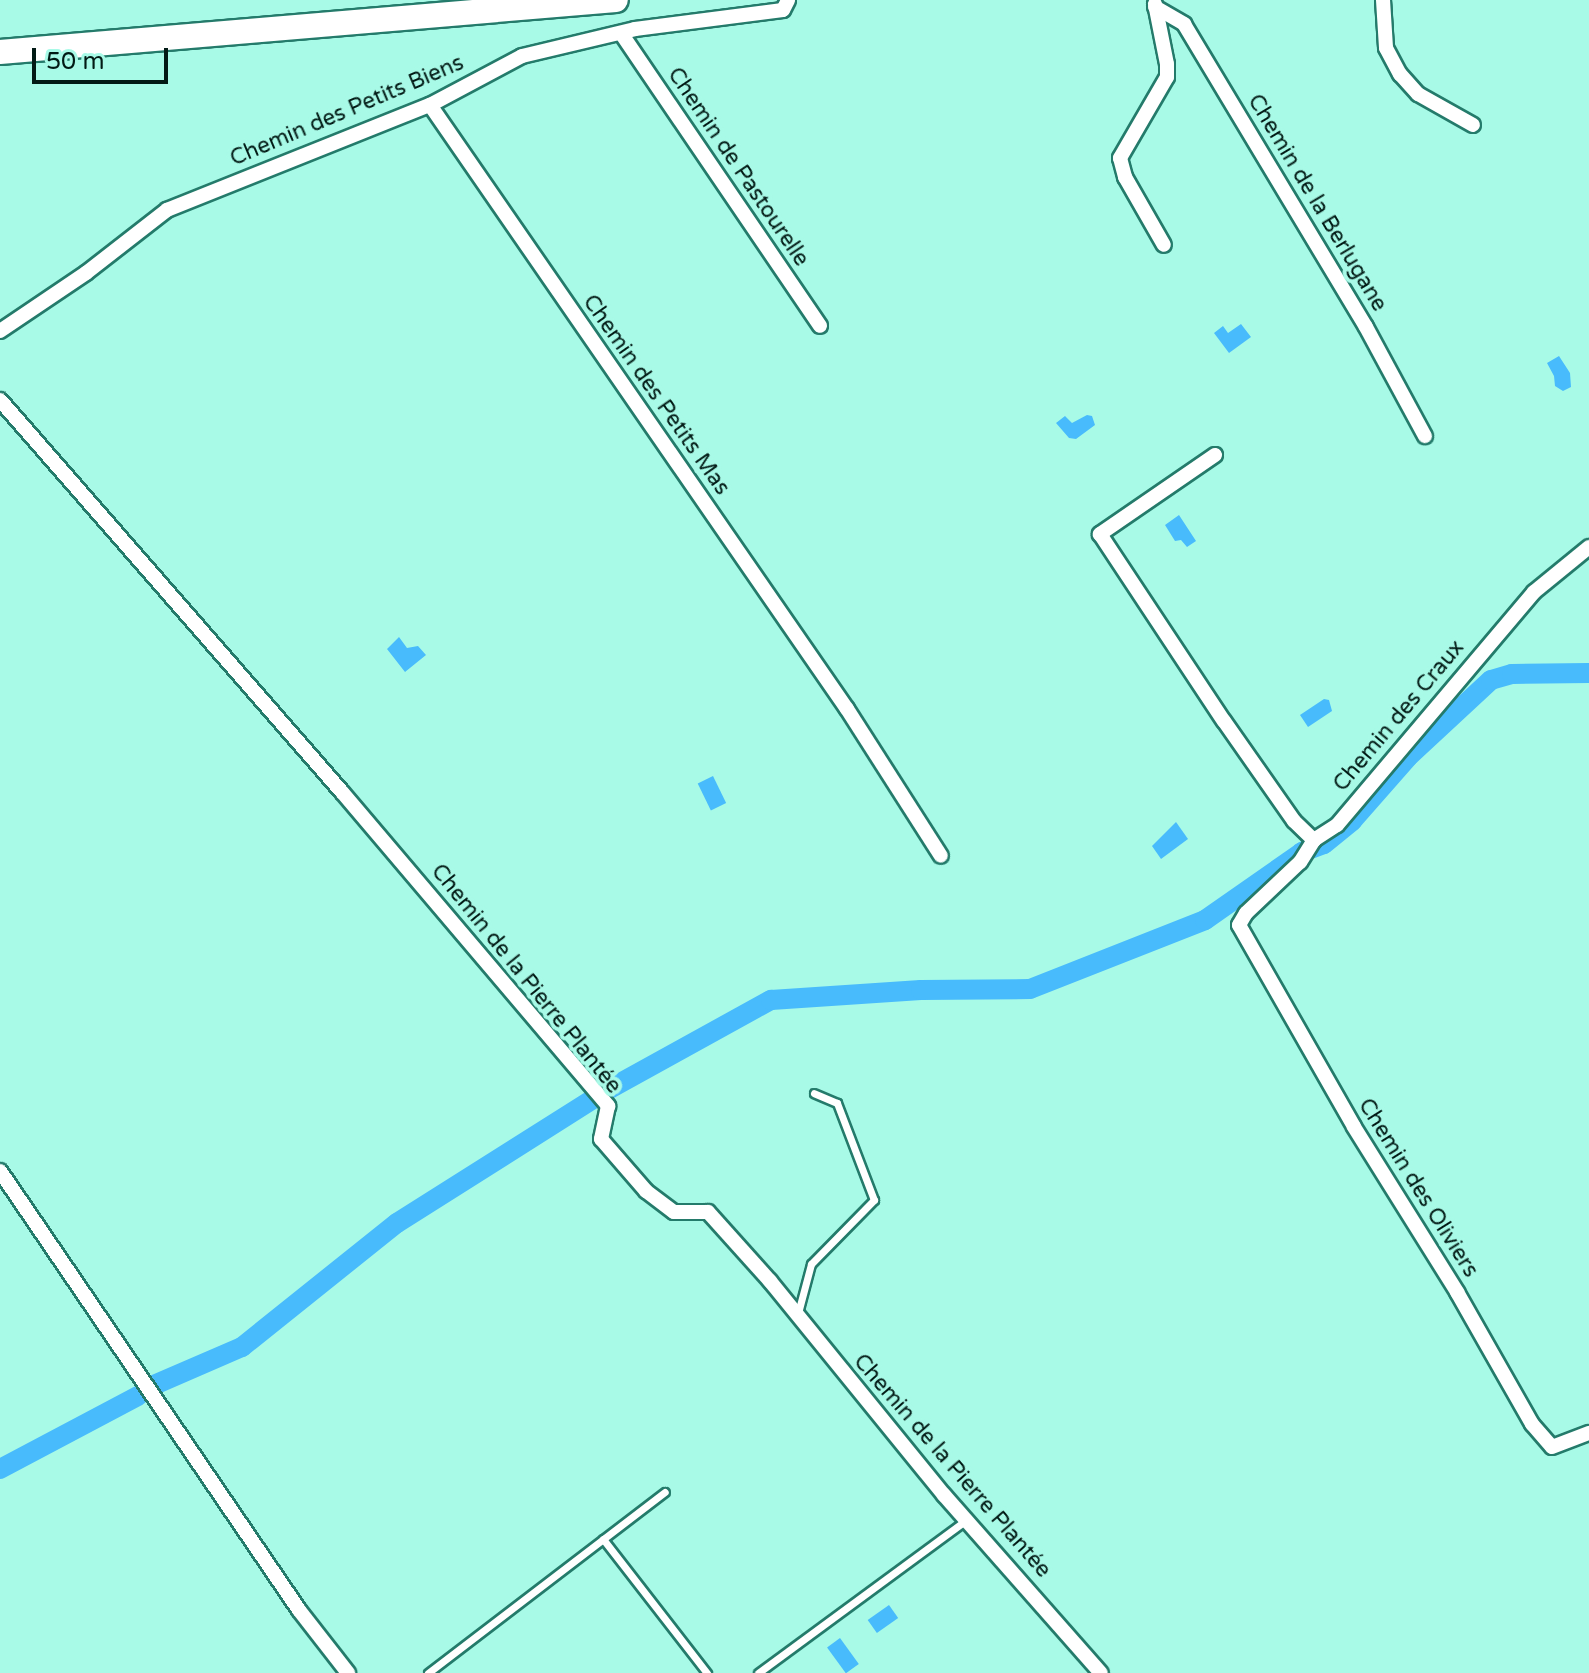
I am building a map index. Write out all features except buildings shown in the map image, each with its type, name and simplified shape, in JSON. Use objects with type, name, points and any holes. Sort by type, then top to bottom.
[{"type":"main road","points":[[0,52],[616,0]]},
{"type":"street","name":"Chemin des Petits Biens","points":[[0,331],[86,273],[167,210],[430,105],[522,56],[621,33],[783,10],[788,0]]},
{"type":"street","points":[[1383,0],[1386,48],[1400,74],[1418,94],[1473,125]]},
{"type":"street","points":[[1155,3],[1167,77],[1120,158],[1125,177],[1164,245]]},
{"type":"street","name":"Chemin de la Berlugane","points":[[1155,3],[1184,24],[1366,327],[1425,436]]},
{"type":"street","name":"Chemin de Pastourelle","points":[[621,33],[820,326]]},
{"type":"street","name":"Chemin des Petits Mas","points":[[430,105],[847,709],[941,856]]},
{"type":"street","name":"Chemin de la Pierre Plantée","points":[[0,400],[322,768],[608,1106],[601,1139],[646,1191],[674,1212],[708,1212],[966,1520],[1101,1673]]},
{"type":"street","points":[[1215,455],[1100,534],[1224,721],[1294,821],[1314,840]]},
{"type":"street","name":"Chemin des Craux","points":[[1246,913],[1300,862],[1314,840],[1337,825],[1534,592],[1589,547]]},
{"type":"street","name":"Chemin des Oliviers","points":[[1246,913],[1239,925],[1267,976],[1532,1424],[1552,1447],[1589,1433]]},
{"type":"street","points":[[0,1171],[299,1610],[348,1673]]},
{"type":"lane","points":[[797,1317],[811,1264],[874,1200],[837,1103],[814,1093]]},
{"type":"lane","points":[[428,1673],[665,1492]]},
{"type":"lane","points":[[758,1673],[966,1520]]},
{"type":"lane","points":[[603,1539],[707,1673]]},
{"type":"water","points":[[1241,324],[1251,337],[1229,353],[1214,333],[1223,326],[1228,333]]},
{"type":"water","points":[[1559,356],[1570,373],[1571,387],[1563,391],[1555,386],[1547,363]]},
{"type":"water","points":[[1087,415],[1092,416],[1095,425],[1076,439],[1069,438],[1056,423],[1065,416],[1072,423]]},
{"type":"water","points":[[1179,515],[1196,541],[1187,547],[1181,540],[1175,541],[1165,525]]},
{"type":"water","points":[[399,637],[407,648],[418,646],[426,655],[405,672],[387,649]]},
{"type":"water","points":[[1324,699],[1329,700],[1332,711],[1308,727],[1300,715]]},
{"type":"water","points":[[713,776],[726,803],[711,810],[698,783]]},
{"type":"water","points":[[1176,822],[1188,839],[1161,859],[1152,846]]},
{"type":"water","points":[[889,1605],[898,1618],[877,1633],[868,1620]]},
{"type":"water","points":[[840,1638],[859,1664],[846,1673],[827,1647]]},
{"type":"waterway","points":[[604,1092],[771,1000],[921,990],[1030,989],[1205,920],[1302,852],[1324,844],[1352,821],[1408,757],[1491,680],[1512,674],[1589,673]]},
{"type":"waterway","points":[[154,1385],[242,1347],[397,1223],[596,1097]]},
{"type":"waterway","points":[[0,1469],[138,1396]]}]
